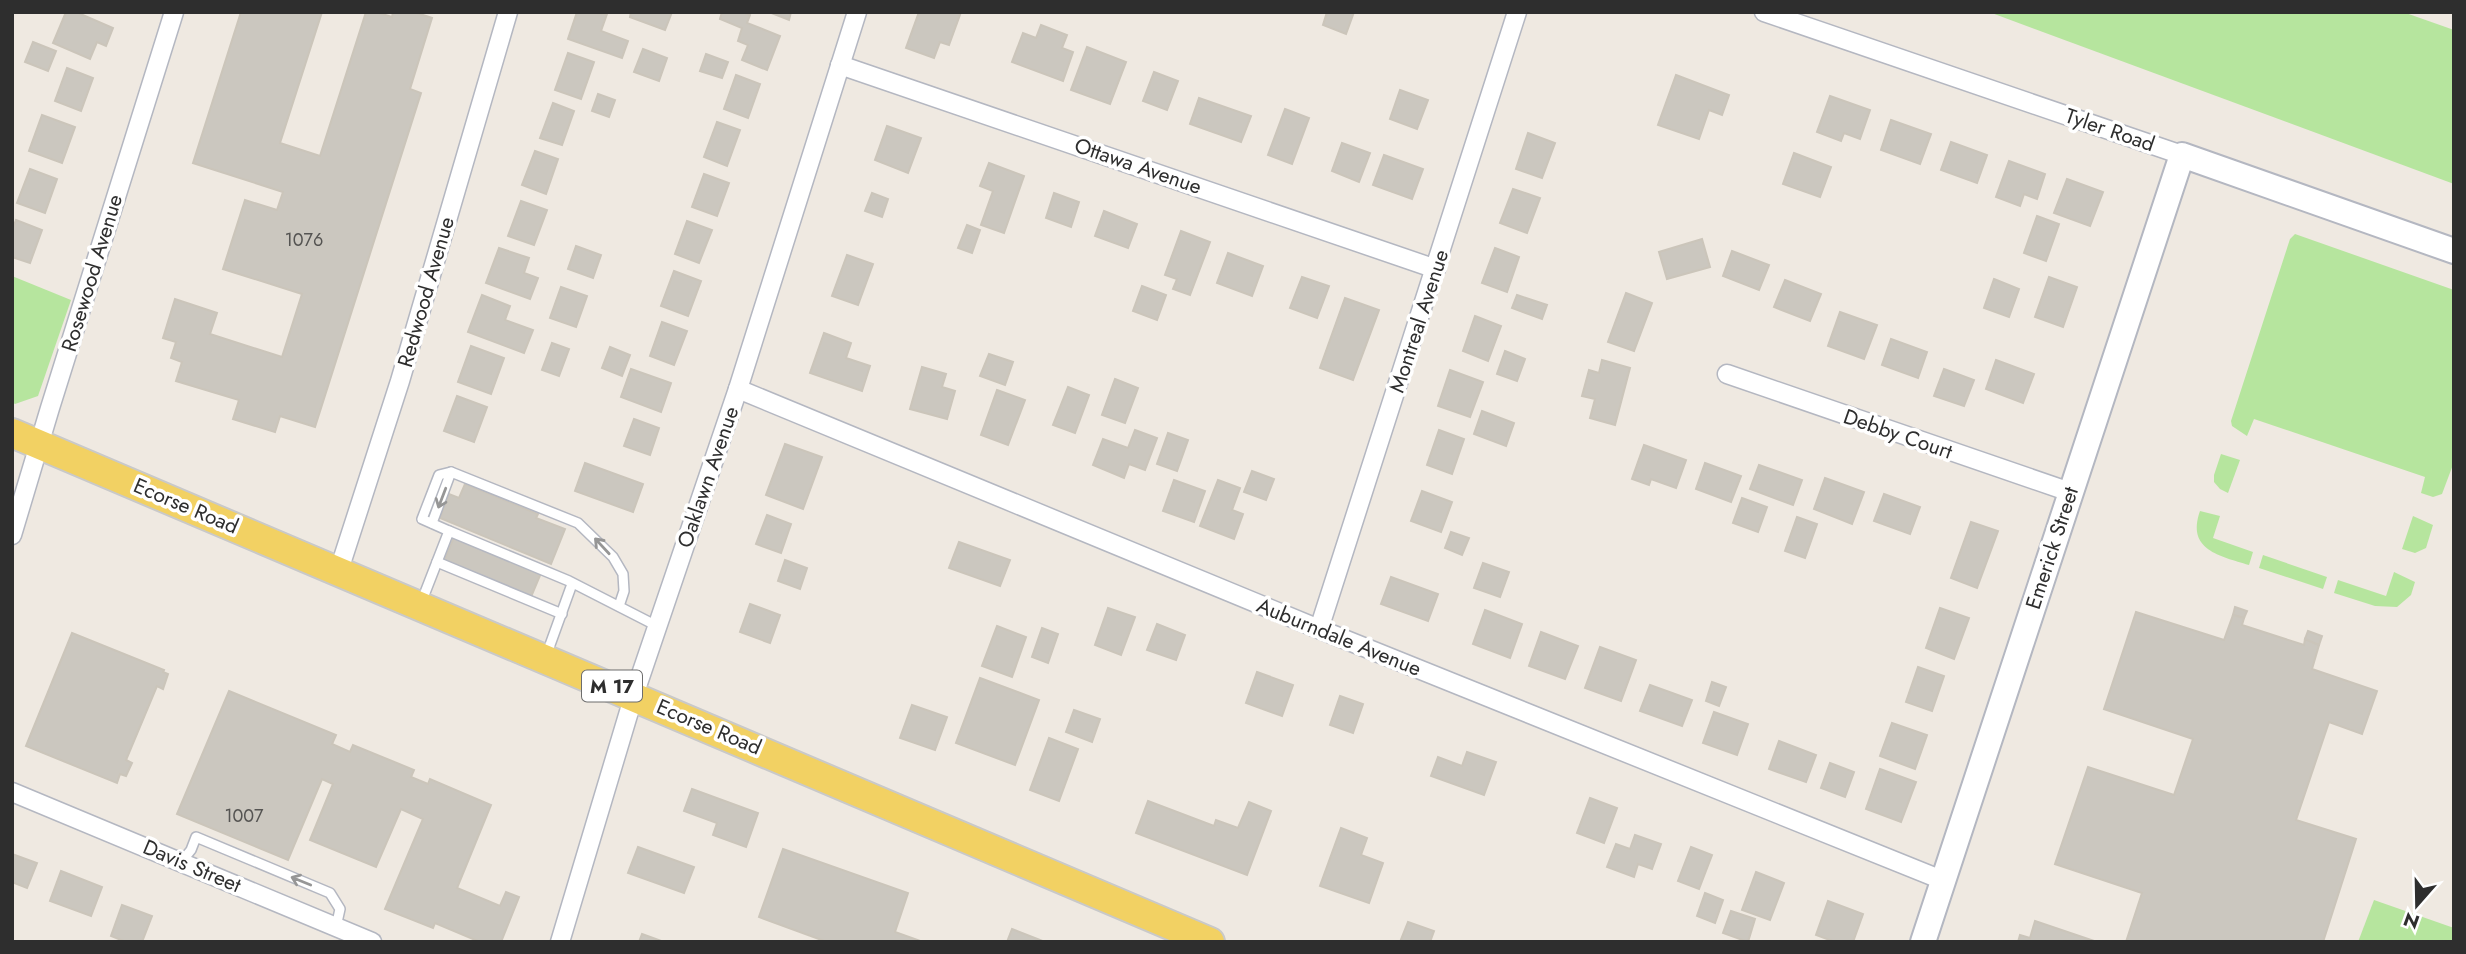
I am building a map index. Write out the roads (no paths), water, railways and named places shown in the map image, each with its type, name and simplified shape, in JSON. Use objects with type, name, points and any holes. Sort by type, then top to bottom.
[{"type":"main road","name":"Ecorse Road","points":[[12,433],[1210,942]]},
{"type":"street","name":"Rosewood Avenue","points":[[12,535],[174,12]]},
{"type":"street","name":"Redwood Avenue","points":[[339,570],[400,381],[508,12]]},
{"type":"street","name":"Oaklawn Avenue","points":[[560,942],[634,695],[738,389],[857,12]]},
{"type":"street","name":"Montreal Avenue","points":[[1319,629],[1517,12]]},
{"type":"street","name":"Tyler Road","points":[[1764,12],[2454,251]]},
{"type":"street","name":"Ottawa Avenue","points":[[840,65],[1436,269]]},
{"type":"street","name":"Emerick Street","points":[[1923,942],[2182,155]]},
{"type":"street","name":"Debby Court","points":[[1727,374],[2070,492]]},
{"type":"street","name":"Auburndale Avenue","points":[[738,389],[1319,629],[1942,880]]},
{"type":"street","name":"Davis Street","points":[[12,792],[372,942]]},
{"type":"lane","points":[[619,607],[624,591],[623,574],[598,540],[578,523],[451,472],[432,523],[569,581],[572,584],[657,626]]},
{"type":"lane","points":[[420,605],[449,531]]},
{"type":"lane","points":[[437,562],[562,614]]},
{"type":"lane","points":[[545,658],[572,584]]},
{"type":"lane","points":[[182,861],[191,850],[196,837],[330,893],[340,909],[336,927]]}]
